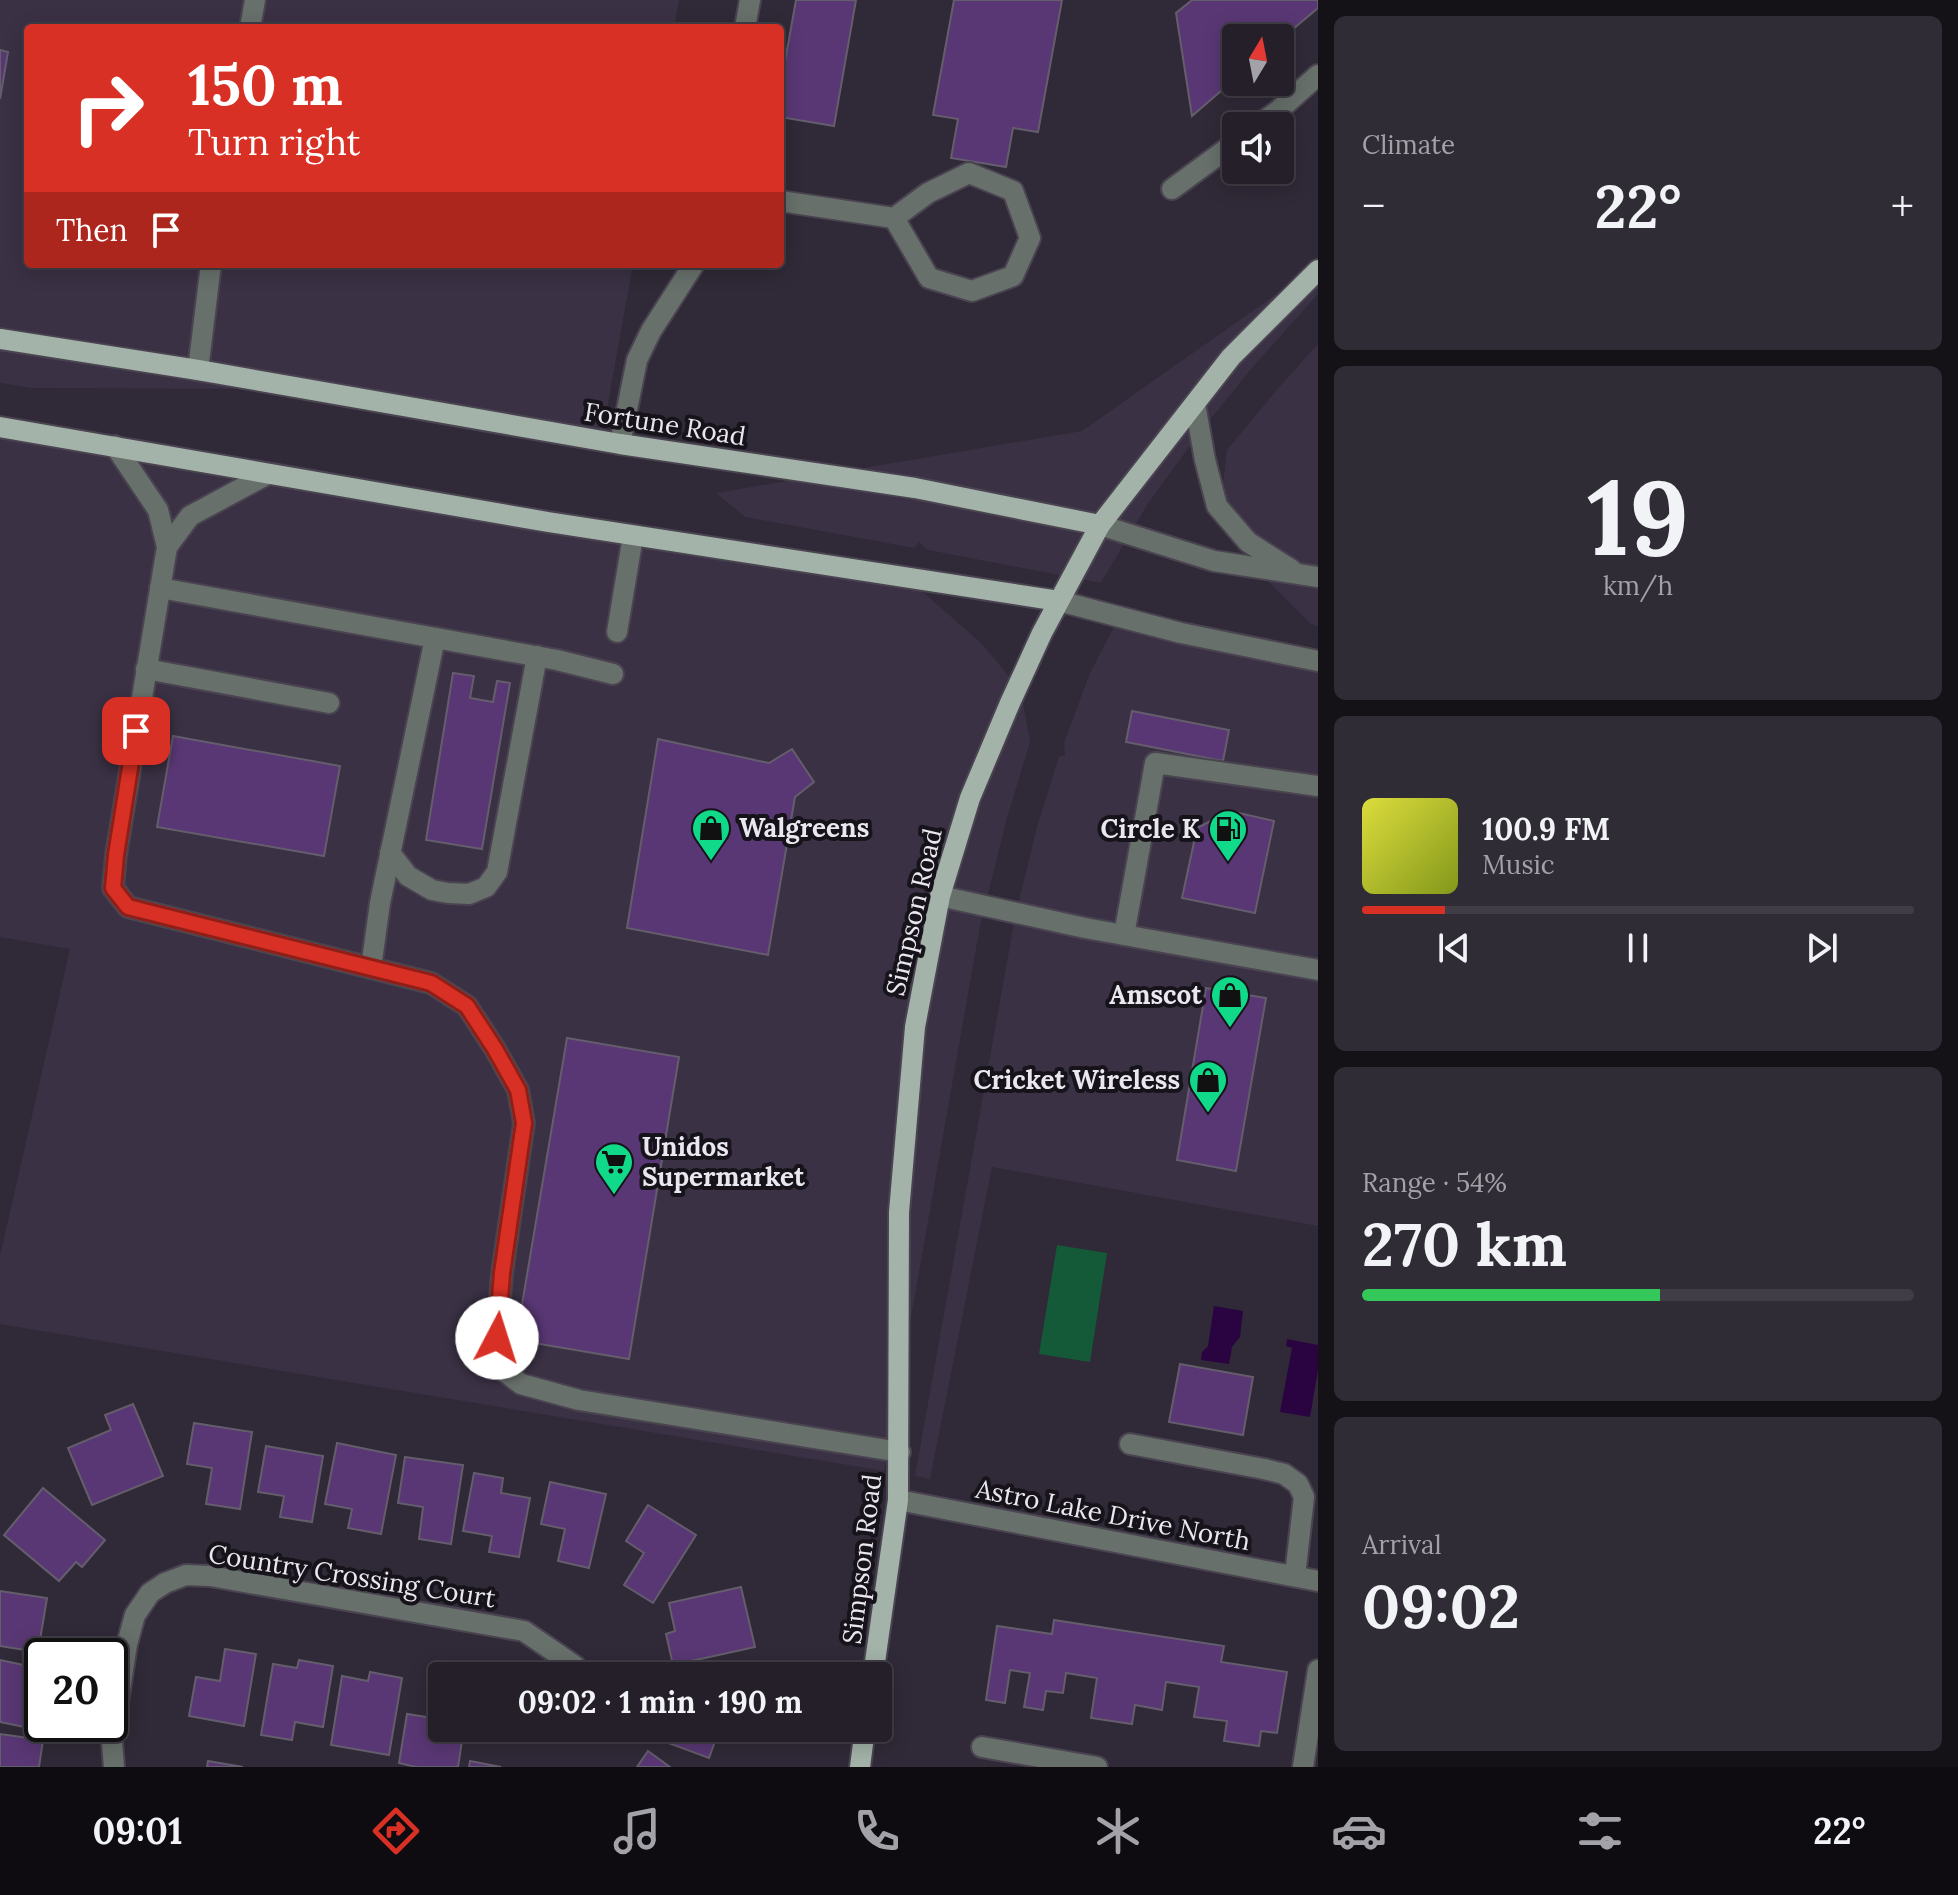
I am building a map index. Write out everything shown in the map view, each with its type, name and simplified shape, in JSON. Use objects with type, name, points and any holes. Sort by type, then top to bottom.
[{"type":"main road","name":"Simpson Road","points":[[875,1662],[898,1500],[899,1212],[915,1027],[940,896],[970,798],[1042,633],[1100,525],[1231,357],[1318,270]]},
{"type":"main road","name":"Fortune Road","points":[[0,339],[198,370],[620,444],[915,488],[1100,525]]},
{"type":"main road","points":[[0,427],[633,536],[1059,601]]},
{"type":"main road","points":[[860,1767],[863,1742]]},
{"type":"street","points":[[251,24],[255,0]]},
{"type":"street","points":[[746,24],[750,0]]},
{"type":"street","points":[[1276,112],[1318,75]]},
{"type":"street","points":[[1172,189],[1222,152]]},
{"type":"street","points":[[784,202],[894,218],[928,193],[969,173],[1013,191],[1030,238],[1013,276],[972,291],[929,278],[894,218]]},
{"type":"street","points":[[198,370],[211,268]]},
{"type":"street","points":[[620,444],[637,360],[651,331],[691,268]]},
{"type":"street","points":[[1195,404],[1217,506],[1248,542],[1309,576]]},
{"type":"street","points":[[115,446],[158,510],[167,547],[113,888],[128,907],[431,983],[467,1006],[518,1090],[524,1123],[502,1273],[497,1338],[504,1371],[521,1384],[579,1400],[900,1452]]},
{"type":"street","points":[[167,547],[190,516],[268,474]]},
{"type":"street","name":"Fortune Road","points":[[1100,525],[1214,561],[1309,576]]},
{"type":"street","points":[[617,632],[633,536]]},
{"type":"street","points":[[160,588],[537,656],[613,674]]},
{"type":"street","points":[[1059,601],[1181,633],[1318,661]]},
{"type":"street","points":[[371,968],[380,903],[435,638]]},
{"type":"street","points":[[390,853],[408,876],[432,890],[469,894],[486,887],[497,872],[537,656]]},
{"type":"street","points":[[146,669],[329,703]]},
{"type":"street","points":[[1124,935],[1155,763],[1318,786]]},
{"type":"street","points":[[940,896],[1124,935],[1318,970]]},
{"type":"street","points":[[1130,1444],[1264,1469],[1284,1474],[1298,1484],[1304,1497],[1295,1576]]},
{"type":"street","name":"Astro Lake Drive North","points":[[898,1500],[1318,1581]]},
{"type":"street","name":"Country Crossing Court","points":[[114,1767],[112,1742],[127,1644],[135,1615],[150,1593],[186,1575],[210,1576],[524,1631],[569,1662]]},
{"type":"street","points":[[1303,1767],[1318,1670]]},
{"type":"street","points":[[982,1747],[1097,1767]]},
{"type":"shaded area","points":[[0,0],[679,0],[675,24],[24,24],[24,268],[632,268],[601,443],[276,389],[33,388],[0,383]]},
{"type":"shaded area","points":[[1318,265],[1318,294],[1197,436],[1147,505],[1101,583],[928,550],[919,542],[914,548],[745,517],[716,493],[1082,431]]},
{"type":"shaded area","points":[[1318,344],[1318,626],[1311,624],[1241,550],[1228,515],[1223,485],[1227,450]]},
{"type":"shaded area","points":[[0,419],[914,584],[982,644],[1008,675],[1023,702],[1030,742],[980,926],[884,1471],[0,1324],[0,1256],[70,949],[0,937]]},
{"type":"shaded area","points":[[1116,623],[1318,662],[1318,1226],[992,1167],[930,1479],[915,1476],[1015,917],[1037,827],[1059,757],[1065,755],[1064,743],[1090,673]]},
{"type":"shaded area","points":[[1214,1306],[1243,1311],[1240,1337],[1232,1347],[1229,1364],[1201,1360],[1202,1352],[1208,1346]]},
{"type":"shaded area","points":[[1287,1339],[1318,1345],[1318,1370],[1310,1417],[1280,1412],[1292,1348],[1286,1346]]},
{"type":"green space","points":[[1057,1245],[1107,1253],[1090,1362],[1039,1354]]},
{"type":"building","points":[[796,0],[856,0],[834,126],[784,118],[784,67]]},
{"type":"building","points":[[954,0],[1062,0],[1038,132],[1013,128],[1006,167],[951,158],[958,119],[933,115]]},
{"type":"building","points":[[1192,0],[1318,0],[1318,8],[1294,28],[1294,24],[1222,24],[1222,90],[1192,116],[1176,13]]},
{"type":"building","points":[[0,50],[8,52],[0,99]]},
{"type":"building","points":[[453,673],[474,676],[470,698],[493,702],[497,681],[510,683],[482,849],[426,840]]},
{"type":"building","points":[[1132,711],[1229,730],[1223,761],[1126,742]]},
{"type":"building","points":[[173,736],[340,766],[324,856],[157,827]]},
{"type":"building","name":"Walgreens","points":[[658,739],[769,763],[792,749],[814,782],[795,797],[768,955],[627,928]]},
{"type":"building","name":"Circle K","points":[[1230,811],[1274,821],[1255,913],[1182,898],[1197,828]]},
{"type":"building","points":[[1206,988],[1266,998],[1236,1171],[1177,1160]]},
{"type":"building","points":[[567,1038],[679,1057],[629,1359],[516,1340]]},
{"type":"building","points":[[1180,1364],[1253,1377],[1243,1435],[1169,1422]]},
{"type":"building","points":[[133,1404],[163,1476],[92,1505],[68,1448],[111,1430],[105,1415]]},
{"type":"building","points":[[194,1423],[252,1432],[240,1509],[206,1504],[212,1468],[187,1464]]},
{"type":"building","points":[[337,1443],[396,1455],[381,1534],[348,1528],[352,1509],[325,1504]]},
{"type":"building","points":[[266,1446],[323,1456],[312,1522],[280,1517],[284,1496],[258,1492]]},
{"type":"building","points":[[405,1457],[463,1465],[451,1544],[419,1539],[423,1507],[398,1503]]},
{"type":"building","points":[[474,1473],[503,1478],[501,1493],[530,1498],[519,1557],[489,1552],[492,1536],[463,1531]]},
{"type":"building","points":[[550,1482],[606,1494],[589,1568],[558,1561],[565,1529],[541,1524]]},
{"type":"building","points":[[43,1488],[105,1540],[82,1567],[76,1562],[59,1581],[4,1535]]},
{"type":"building","points":[[648,1505],[696,1535],[653,1603],[624,1585],[644,1553],[626,1541]]},
{"type":"building","points":[[741,1587],[755,1647],[687,1662],[672,1662],[666,1634],[675,1631],[669,1603]]},
{"type":"building","points":[[0,1591],[47,1598],[40,1638],[24,1638],[24,1650],[0,1646]]},
{"type":"building","points":[[1054,1620],[1224,1646],[1221,1662],[1287,1672],[1277,1733],[1261,1731],[1259,1746],[1224,1741],[1227,1721],[1194,1717],[1199,1687],[1166,1682],[1162,1710],[1135,1705],[1132,1724],[1091,1718],[1097,1678],[1066,1673],[1063,1693],[1046,1691],[1043,1710],[1024,1707],[1030,1673],[1010,1670],[1005,1703],[986,1700],[997,1626],[1052,1634]]},
{"type":"building","points":[[225,1649],[256,1654],[244,1726],[189,1716],[196,1677],[220,1681]]},
{"type":"building","points":[[0,1660],[24,1665],[24,1727],[0,1722]]},
{"type":"building","points":[[299,1660],[333,1666],[323,1727],[295,1722],[292,1740],[261,1735],[273,1664],[297,1668]]},
{"type":"building","points":[[370,1672],[402,1678],[389,1755],[331,1745],[342,1676],[368,1681]]},
{"type":"building","points":[[407,1714],[428,1717],[428,1742],[462,1742],[458,1767],[416,1767],[399,1763]]},
{"type":"building","points":[[0,1734],[24,1737],[24,1742],[43,1742],[39,1767],[0,1767]]},
{"type":"building","points":[[666,1742],[715,1742],[709,1758]]},
{"type":"building","points":[[648,1751],[670,1767],[637,1767]]},
{"type":"building","points":[[208,1761],[243,1767],[207,1767]]},
{"type":"building","points":[[470,1761],[501,1767],[469,1767]]},
{"type":"place","name":"Walgreens","points":[[711,862]]},
{"type":"place","name":"Circle K","points":[[1228,863]]},
{"type":"place","name":"Amscot","points":[[1230,1029]]},
{"type":"place","name":"Cricket Wireless","points":[[1208,1114]]},
{"type":"place","name":"Unidos Supermarket","points":[[614,1196]]},
{"type":"route","points":[[136,731],[113,888],[128,907],[431,983],[467,1006],[495,1049],[518,1090],[524,1123],[502,1273],[497,1338]]}]
